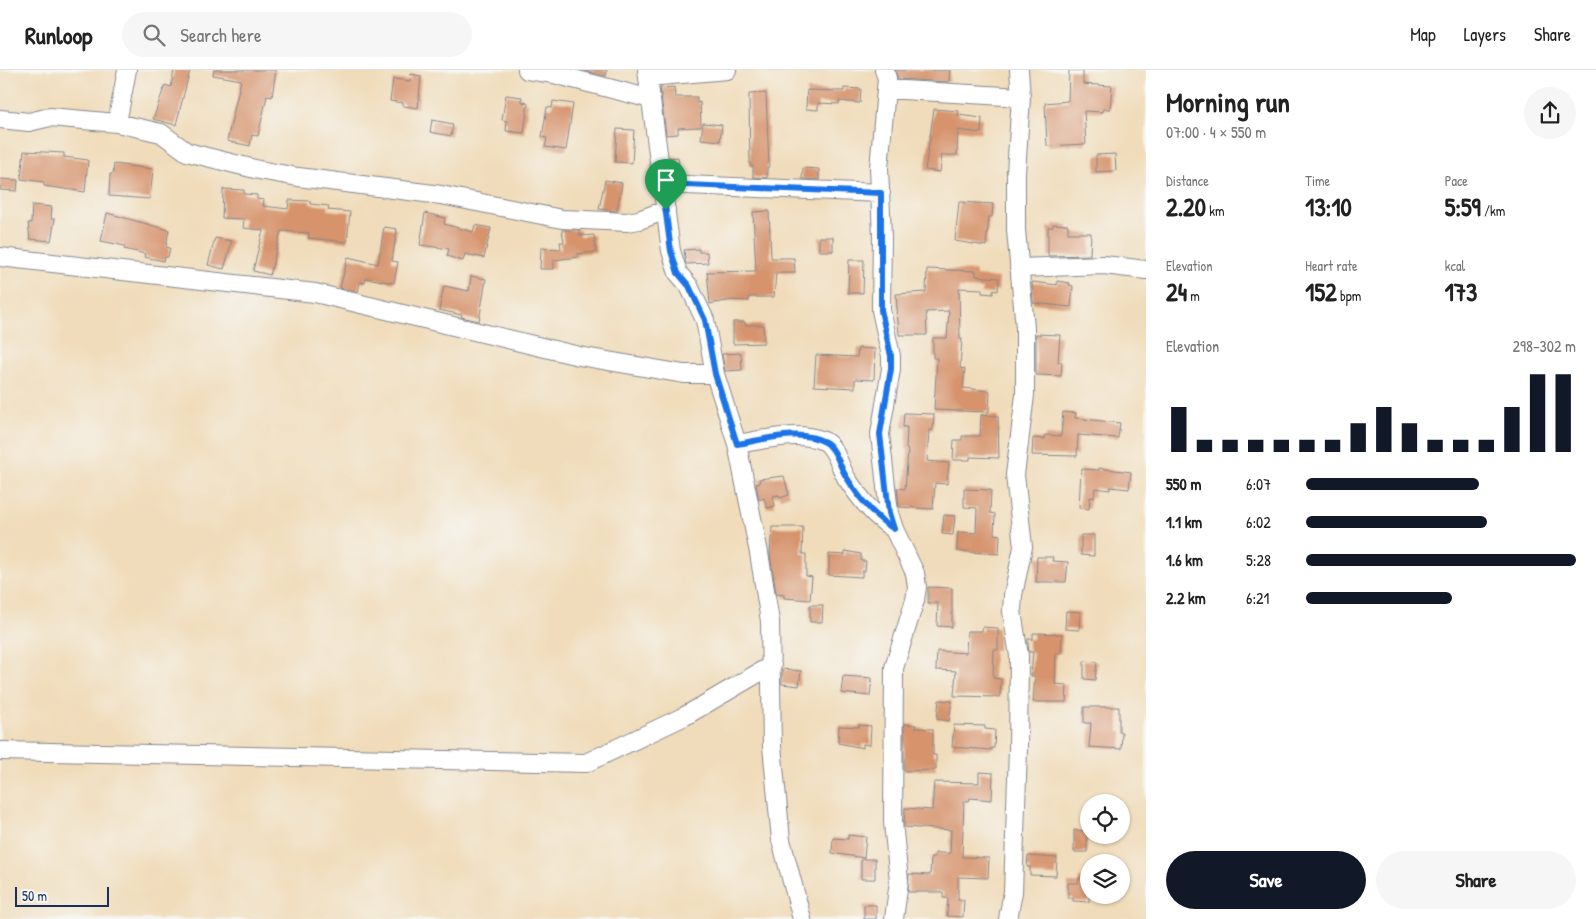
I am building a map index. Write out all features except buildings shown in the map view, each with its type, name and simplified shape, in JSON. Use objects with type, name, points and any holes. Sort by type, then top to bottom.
[{"type":"street","points":[[117,123],[128,70]]},
{"type":"street","points":[[527,70],[554,74],[651,99]]},
{"type":"street","points":[[727,70],[647,74],[671,251],[678,273],[689,286],[705,320],[715,374],[737,444],[760,553],[770,621],[772,746],[781,840],[802,919]]},
{"type":"street","points":[[884,70],[887,78],[879,168],[881,193],[881,310],[891,356],[891,369],[880,434],[887,500],[894,529],[915,574],[917,587],[915,600],[894,668],[893,822],[899,881],[894,919]]},
{"type":"street","points":[[1008,919],[1014,883],[1018,749],[1019,656],[1012,611],[1013,595],[1023,547],[1015,475],[1025,395],[1025,328],[1019,268],[1016,173],[1022,97],[1019,70]]},
{"type":"street","points":[[886,89],[1022,97]]},
{"type":"street","points":[[0,119],[29,122],[50,117],[117,123],[161,133],[187,152],[259,170],[298,177],[441,195],[562,219],[627,222],[639,220],[666,210]]},
{"type":"street","points":[[662,184],[881,193]]},
{"type":"street","points":[[0,257],[316,293],[579,356],[684,374],[715,374]]},
{"type":"street","points":[[1019,268],[1104,265],[1146,270]]},
{"type":"street","points":[[737,444],[792,436],[826,442],[831,447],[847,479],[878,520],[894,529]]},
{"type":"street","points":[[0,751],[586,763],[685,716],[772,665]]},
{"type":"route","points":[[662,184],[881,193],[881,310],[882,322],[887,335],[891,356],[891,369],[880,434],[889,513],[894,529],[878,520],[847,479],[831,447],[826,442],[815,438],[792,436],[737,444],[715,374],[705,320],[689,286],[678,273],[671,251],[666,210],[662,184]]}]
